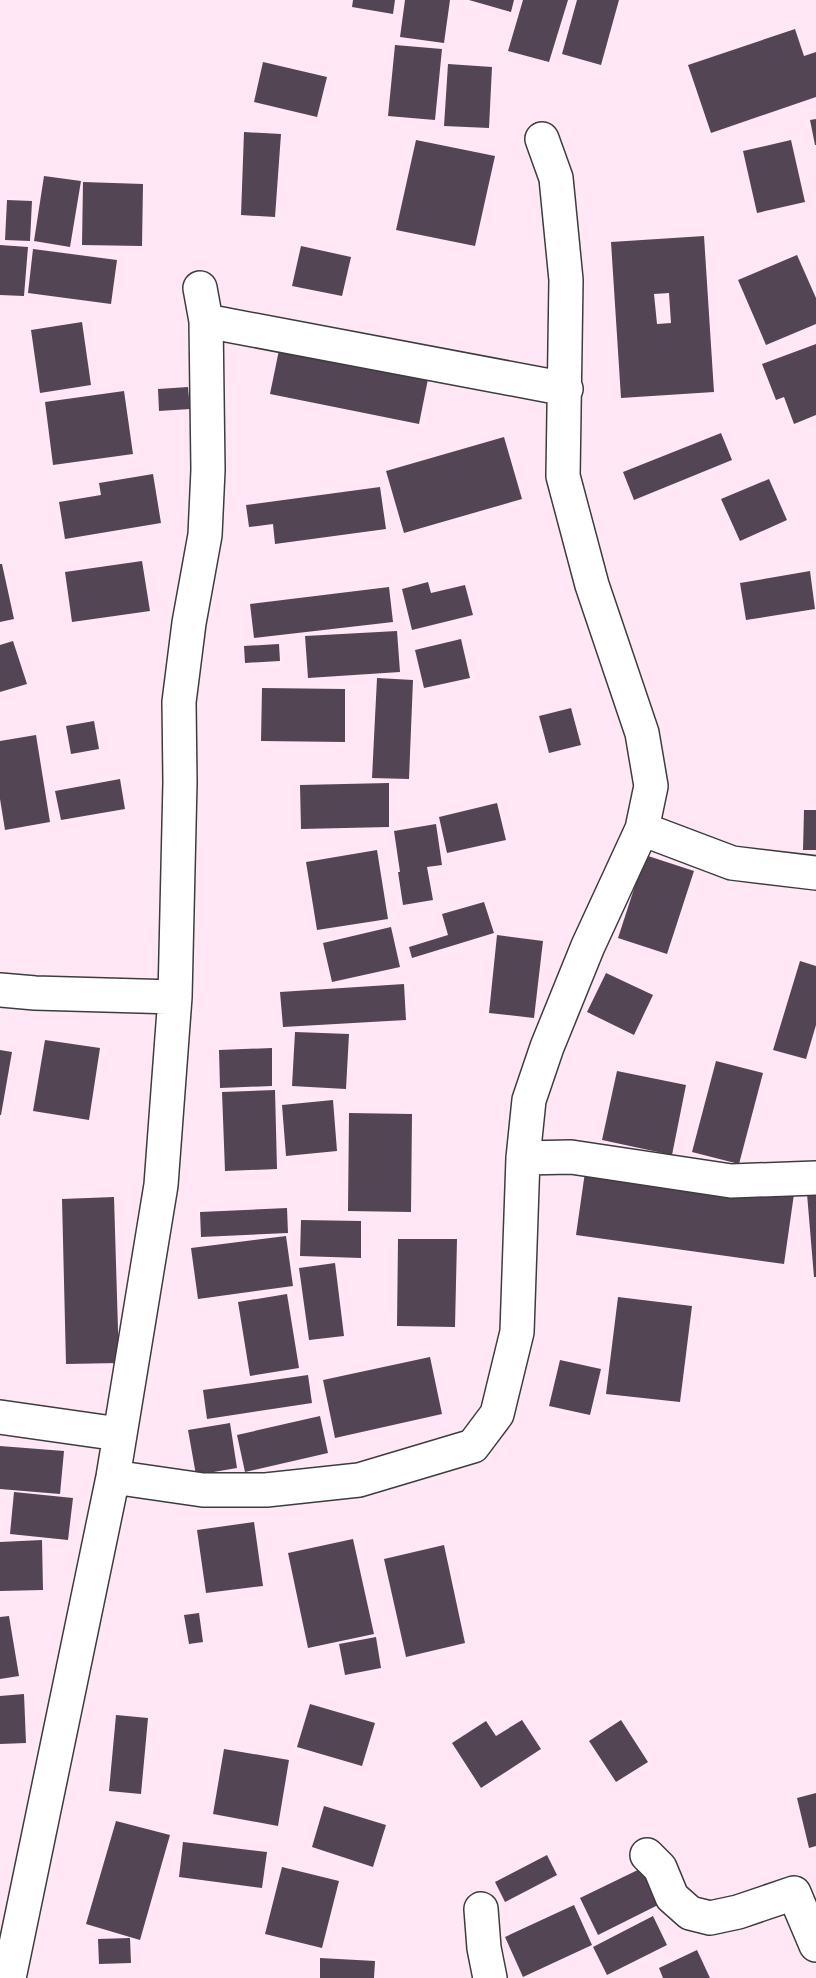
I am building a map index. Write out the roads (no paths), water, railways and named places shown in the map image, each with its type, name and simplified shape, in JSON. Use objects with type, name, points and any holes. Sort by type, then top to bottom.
[{"type":"street","points":[[112,1477],[203,1490],[266,1490],[359,1480],[473,1446],[496,1414],[517,1332],[523,1158],[529,1100],[547,1047],[588,946],[642,829],[651,786],[642,734],[592,585],[563,476],[566,280],[556,178],[542,139]]},
{"type":"street","points":[[9,1978],[112,1477],[161,1185],[175,997],[180,782],[178,702],[205,534],[208,470],[206,321],[200,288]]},
{"type":"street","points":[[206,321],[566,389]]},
{"type":"street","points":[[642,829],[732,863],[816,873]]},
{"type":"street","points":[[0,990],[175,997]]},
{"type":"street","points":[[523,1158],[571,1157],[731,1181],[816,1178]]},
{"type":"street","points":[[0,1417],[119,1434]]},
{"type":"street","points":[[647,1855],[660,1868],[672,1897],[690,1913],[710,1918],[738,1912],[794,1893],[816,1945]]},
{"type":"street","points":[[481,1908],[484,1948],[490,1978]]}]
